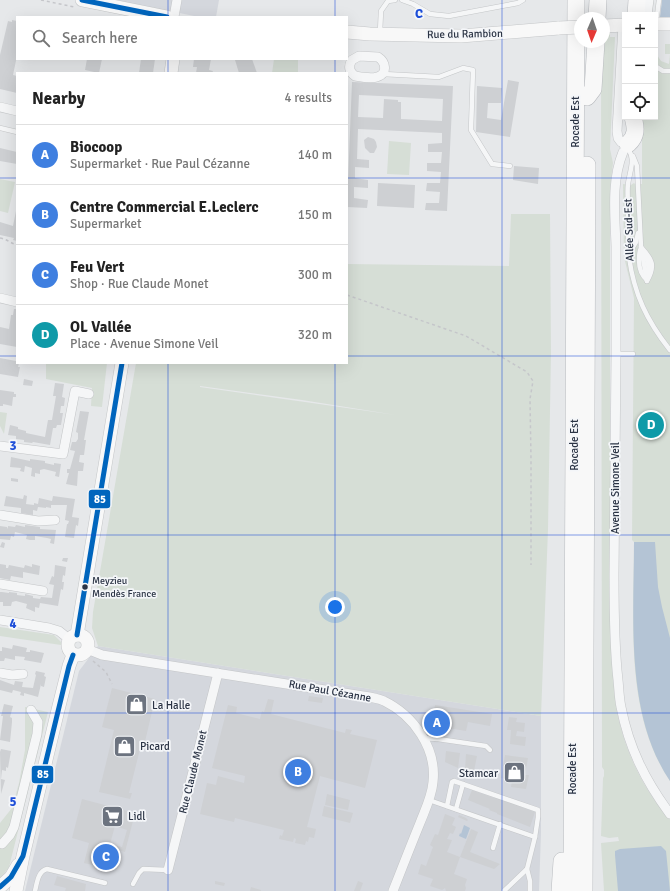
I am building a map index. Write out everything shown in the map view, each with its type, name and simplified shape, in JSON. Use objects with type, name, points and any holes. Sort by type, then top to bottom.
[{"type":"highway","name":"Rocade Est","points":[[572,891],[576,0]]},
{"type":"highway","points":[[588,0],[588,12]]},
{"type":"highway","points":[[597,12],[598,0]]},
{"type":"highway","name":"Rocade Est","points":[[584,891],[587,48]]},
{"type":"highway","points":[[587,97],[593,89],[596,48]]},
{"type":"highway","points":[[626,148],[634,137],[634,120]]},
{"type":"highway","points":[[560,891],[566,788],[572,776]]},
{"type":"highway","points":[[584,798],[591,810],[595,891]]},
{"type":"street","points":[[82,0],[161,16]]},
{"type":"street","points":[[174,16],[177,0]]},
{"type":"street","points":[[610,23],[636,11]]},
{"type":"street","name":"Avenue Simone Veil","points":[[636,11],[617,132],[618,138],[626,148],[618,167],[616,182],[614,617],[620,705],[626,731],[634,755],[645,778],[670,814]]},
{"type":"street","name":"Rue du Rambion","points":[[348,32],[375,34],[474,35],[574,27]]},
{"type":"street","name":"Rue du Rambion","points":[[348,39],[375,34]]},
{"type":"street","points":[[359,56],[378,57],[384,63],[385,67],[382,74],[376,78],[355,76],[350,70],[350,58],[359,56]]},
{"type":"street","points":[[171,72],[173,60]]},
{"type":"street","points":[[0,107],[16,111]]},
{"type":"street","points":[[0,298],[16,302]]},
{"type":"street","points":[[0,620],[49,628],[73,637],[80,635],[88,642],[90,655],[73,655],[70,653],[67,646],[73,637],[122,364]]},
{"type":"street","points":[[0,446],[63,454],[75,391],[88,394]]},
{"type":"street","points":[[0,515],[38,521],[55,520]]},
{"type":"street","points":[[0,584],[43,591]]},
{"type":"street","points":[[16,891],[23,856],[69,666],[73,655]]},
{"type":"street","name":"Rue Paul Cézanne","points":[[90,655],[218,673],[356,695],[382,700],[400,710],[412,722],[424,738],[430,756],[433,782],[429,800],[393,891]]},
{"type":"street","points":[[0,673],[12,675],[23,674]]},
{"type":"street","name":"Rue Claude Monet","points":[[168,870],[218,673]]},
{"type":"street","points":[[2,844],[10,835],[14,827],[37,734],[38,722],[31,710]]},
{"type":"street","points":[[0,887],[11,877],[23,856]]},
{"type":"lane","points":[[375,34],[381,11],[388,1],[395,0]]},
{"type":"lane","points":[[402,0],[413,4],[430,14],[449,16],[518,3],[523,0]]},
{"type":"lane","points":[[659,0],[661,22]]},
{"type":"lane","points":[[382,74],[439,77],[463,68],[473,70],[472,130],[492,164],[510,166]]},
{"type":"lane","points":[[658,68],[663,71]]},
{"type":"lane","points":[[658,71],[670,71]]},
{"type":"lane","points":[[0,128],[16,132]]},
{"type":"lane","points":[[626,148],[637,166],[640,247],[639,258],[641,273],[648,281],[648,262],[640,247]]},
{"type":"lane","name":"Allée Sud-Est","points":[[626,148],[632,171],[628,184],[629,255],[635,284],[641,305],[654,328],[670,350]]},
{"type":"lane","points":[[629,255],[636,242],[639,228]]},
{"type":"lane","points":[[616,354],[633,354]]},
{"type":"lane","points":[[424,738],[486,746],[490,750]]},
{"type":"lane","points":[[447,806],[452,782],[454,781],[538,810],[535,837],[526,869],[504,891]]},
{"type":"lane","points":[[456,808],[463,784]]},
{"type":"lane","points":[[429,800],[456,808],[535,837]]},
{"type":"lane","points":[[493,848],[500,824]]},
{"type":"lane","points":[[35,891],[41,873],[47,868],[105,883]]},
{"type":"lane","points":[[133,884],[143,869],[168,870]]},
{"type":"lane","points":[[526,869],[530,882],[530,891]]},
{"type":"path","points":[[0,238],[6,239],[10,243],[16,245]]},
{"type":"path","points":[[348,295],[466,336],[517,365],[530,376],[533,381],[530,399],[531,565]]},
{"type":"path","points":[[90,655],[106,672],[112,684]]},
{"type":"shaded area","points":[[116,0],[219,0],[216,16],[194,16]]},
{"type":"shaded area","points":[[610,37],[615,37],[610,149],[613,163],[610,189],[610,632],[613,679],[616,706],[623,737],[635,767],[642,781],[670,819],[670,891],[604,891],[601,843],[619,841],[618,837],[609,838],[601,836],[604,776],[604,770],[602,767],[601,48],[610,48]]},
{"type":"shaded area","points":[[665,44],[670,44],[670,54],[665,54]]},
{"type":"shaded area","points":[[670,54],[670,781],[655,754],[645,726],[638,696],[635,665],[633,634],[634,542],[632,540],[634,298],[624,257],[623,184],[642,184],[642,139],[639,120],[658,120],[658,56],[661,61],[669,64]]},
{"type":"shaded area","points":[[274,60],[298,60],[298,72],[272,72]]},
{"type":"shaded area","points":[[389,141],[411,143],[409,175],[387,174]]},
{"type":"shaded area","points":[[0,179],[15,182],[8,213],[0,211]]},
{"type":"shaded area","points":[[511,214],[550,214],[551,352],[548,529],[541,716],[98,646],[92,628],[93,612],[136,364],[348,364],[348,264],[509,266]],"holes":[[[200,386],[302,400],[396,415],[200,387]]]},
{"type":"shaded area","points":[[46,364],[107,364],[102,407],[91,406],[92,388],[46,379]]},
{"type":"shaded area","points":[[0,412],[7,413],[4,434],[0,426]]},
{"type":"shaded area","points":[[0,627],[54,635],[61,642],[61,645],[0,636]]},
{"type":"shaded area","points":[[98,646],[541,716],[541,833],[539,891],[25,891],[79,671]]},
{"type":"shaded area","points":[[25,707],[48,712],[9,867],[0,879],[0,823],[12,808],[19,783],[25,750]]},
{"type":"water","points":[[662,0],[670,0],[670,17],[660,17]]},
{"type":"water","points":[[634,542],[655,542],[658,587],[670,638],[670,781],[656,755],[645,726],[639,697],[635,666],[633,603]]},
{"type":"water","points":[[464,825],[470,828],[466,839],[459,836]]},
{"type":"water","points":[[661,846],[666,851],[670,891],[618,891],[615,851],[620,849]]},
{"type":"building","points":[[12,20],[16,21],[16,60],[13,75],[16,76],[16,93],[0,89],[0,55],[8,21],[12,22]]},
{"type":"building","points":[[87,60],[102,60],[99,72],[85,70]]},
{"type":"building","points":[[141,60],[155,60],[153,72],[139,72]]},
{"type":"building","points":[[194,60],[211,60],[209,70],[213,71],[196,72],[197,67],[193,67]]},
{"type":"building","points":[[235,60],[252,60],[257,72],[239,72]]},
{"type":"building","points":[[508,80],[519,82],[510,137],[476,132],[477,86],[502,88],[501,103],[488,103],[487,118],[501,120]]},
{"type":"building","points":[[352,82],[453,86],[447,211],[425,210],[426,203],[439,203],[440,192],[426,191],[427,183],[440,183],[441,172],[427,171],[427,163],[441,163],[442,152],[428,152],[428,144],[442,143],[442,133],[358,129],[357,159],[369,160],[369,168],[355,167],[355,178],[368,180],[368,188],[354,187],[354,198],[368,200],[367,208],[348,207]],"holes":[[[359,95],[443,99],[442,121],[401,119],[401,102],[398,102],[398,100],[384,99],[383,118],[358,117]]]},
{"type":"building","points":[[368,137],[374,139],[376,142],[377,147],[374,153],[370,153],[365,148],[364,140]]},
{"type":"building","points":[[0,148],[16,152],[16,164],[0,161]]},
{"type":"building","points":[[514,166],[539,168],[538,184],[513,180]]},
{"type":"building","points":[[378,183],[415,185],[414,208],[377,206]]},
{"type":"building","points":[[16,211],[16,241],[13,240],[14,238],[0,235],[0,222],[13,226]]},
{"type":"building","points":[[14,309],[16,309],[16,347],[0,344],[0,327],[9,329],[11,315],[13,315]]},
{"type":"building","points":[[0,358],[16,361],[16,364],[19,364],[18,367],[20,367],[18,377],[0,374]]},
{"type":"building","points":[[24,379],[33,381],[32,386],[23,385]]},
{"type":"building","points":[[55,383],[64,384],[62,397],[65,398],[64,406],[61,406],[60,413],[63,413],[61,425],[57,425],[56,428],[53,428],[50,445],[24,442],[24,440],[16,439],[16,436],[8,435],[10,425],[26,431],[26,433],[45,437],[48,420],[52,420],[56,396],[53,396]]},
{"type":"building","points":[[0,390],[14,392],[14,394],[16,394],[16,397],[13,397],[12,406],[3,404],[3,406],[0,406]]},
{"type":"building","points":[[80,411],[89,412],[84,440],[86,440],[84,455],[80,455],[79,462],[84,463],[83,471],[78,471],[77,486],[66,484],[69,473],[67,473],[67,469],[70,469],[75,451],[70,450],[72,442],[76,442],[78,439],[78,433],[76,432]]},
{"type":"building","points":[[11,457],[30,461],[30,459],[45,461],[45,463],[54,465],[54,463],[61,464],[59,477],[55,476],[56,472],[44,469],[40,470],[40,474],[35,473],[35,477],[31,476],[32,468],[25,466],[24,472],[20,471],[21,468],[10,467]]},
{"type":"building","points":[[11,478],[18,479],[18,482],[11,481]]},
{"type":"building","points":[[24,495],[27,496],[26,504],[34,505],[34,503],[38,504],[39,498],[52,501],[53,496],[75,499],[72,517],[79,518],[78,526],[76,525],[74,538],[65,537],[67,524],[69,521],[65,520],[67,505],[51,505],[51,508],[38,507],[37,511],[33,510],[33,515],[21,513],[21,508],[4,506],[6,496],[23,499]]},
{"type":"building","points":[[16,525],[56,530],[54,544],[50,543],[51,539],[35,536],[35,540],[30,540],[26,539],[27,535],[15,532],[14,537],[11,536],[10,540],[0,539],[0,526],[7,527],[8,529],[8,526],[15,527]]},
{"type":"building","points":[[2,542],[5,543],[4,548],[0,547]]},
{"type":"building","points":[[63,558],[68,558],[67,562],[62,561]]},
{"type":"building","points":[[0,564],[6,565],[6,568],[8,568],[9,565],[24,568],[25,565],[32,567],[32,564],[40,566],[39,575],[23,572],[23,578],[11,576],[10,580],[0,578]]},
{"type":"building","points":[[55,565],[66,567],[65,576],[63,575],[62,582],[64,582],[63,590],[61,589],[58,606],[40,603],[39,608],[35,607],[35,612],[26,608],[27,604],[16,601],[12,602],[11,606],[3,606],[3,602],[0,602],[0,592],[17,593],[17,595],[25,596],[25,594],[33,596],[33,598],[40,599],[41,597],[52,598],[54,585],[49,584],[52,576],[54,577]]},
{"type":"building","points":[[13,645],[27,648],[26,652],[30,652],[30,650],[44,653],[41,663],[24,660],[25,657],[15,656],[15,660],[5,658],[4,661],[0,661],[0,651],[2,651],[2,647],[12,649]]},
{"type":"building","points":[[36,671],[45,673],[44,676],[46,677],[44,687],[41,686],[41,684],[38,697],[24,693],[24,696],[20,695],[21,692],[13,690],[12,693],[0,690],[0,680],[14,685],[15,681],[23,682],[22,687],[33,688]]},
{"type":"building","points":[[112,688],[155,699],[143,750],[140,749],[129,793],[132,793],[130,799],[99,792],[114,730],[102,727]]},
{"type":"building","points":[[309,696],[323,698],[322,703],[308,701]]},
{"type":"building","points":[[268,699],[274,700],[271,714],[345,733],[346,729],[352,730],[350,734],[377,740],[365,788],[320,776],[307,827],[316,829],[314,838],[309,837],[308,842],[306,841],[305,845],[295,843],[296,839],[294,838],[293,842],[279,839],[284,830],[235,818],[234,822],[200,814],[207,783],[216,785],[218,776],[244,783],[245,776],[212,768],[228,705],[237,707],[236,713],[260,719]]},
{"type":"building","points":[[4,704],[13,706],[10,717],[12,718],[12,722],[10,742],[0,740],[3,716],[1,716]]},
{"type":"building","points":[[435,705],[492,714],[490,726],[468,722],[466,731],[442,727],[443,719],[433,718]]},
{"type":"building","points":[[509,717],[517,718],[516,722],[525,723],[524,732],[517,731],[516,736],[526,737],[525,746],[510,744],[511,730],[507,730]]},
{"type":"building","points":[[1,749],[11,751],[8,768],[6,767],[6,771],[2,770],[1,779],[5,780],[1,794],[0,752]]},
{"type":"building","points":[[446,751],[460,753],[458,768],[445,762]]},
{"type":"building","points":[[466,754],[477,756],[474,771],[465,770]]},
{"type":"building","name":"Stamcar","points":[[505,755],[528,758],[525,775],[529,775],[526,789],[511,787],[512,780],[501,778]]},
{"type":"building","points":[[472,790],[535,812],[530,827],[497,814],[489,810],[490,809],[468,800]]},
{"type":"building","points":[[327,794],[350,800],[348,810],[325,805]]},
{"type":"building","points":[[82,799],[135,813],[125,852],[118,850],[113,870],[84,863],[89,843],[72,838]],"holes":[[[115,826],[127,830],[122,847],[110,844]]]},
{"type":"building","points":[[324,806],[353,813],[350,823],[322,816]]},
{"type":"building","points":[[445,814],[455,818],[452,825],[456,827],[453,834],[450,833],[447,839],[452,840],[447,852],[460,857],[454,874],[467,879],[465,891],[446,891],[445,888],[442,890],[430,886],[433,879],[418,874],[421,864],[426,866],[433,847],[430,845],[435,834],[438,835]]},
{"type":"building","points":[[459,815],[468,820],[467,821],[458,817]]},
{"type":"building","points":[[471,829],[478,832],[470,852],[500,864],[494,869],[460,857]]},
{"type":"building","points":[[57,876],[86,884],[85,891],[65,891],[66,888],[54,885]]},
{"type":"building","points":[[215,881],[225,883],[224,886],[215,884]]},
{"type":"building","points":[[358,881],[363,883],[360,891],[354,891]]},
{"type":"building","points":[[251,887],[261,890],[261,891],[250,891]]},
{"type":"transit line","name":"85","points":[[82,0],[162,16]]},
{"type":"transit line","name":"85","points":[[77,635],[122,364]]},
{"type":"transit line","name":"85","points":[[0,887],[11,877],[23,856],[69,666],[73,655]]},
{"type":"place","name":"OL Vallée","points":[[651,425]]},
{"type":"place","name":"Meyzieu Mendès France","points":[[85,587]]},
{"type":"place","name":"La Halle","points":[[137,705]]},
{"type":"place","name":"Biocoop","points":[[437,723]]},
{"type":"place","name":"Picard","points":[[125,746]]},
{"type":"place","name":"Centre Commercial E.Leclerc","points":[[298,772]]},
{"type":"place","name":"Stamcar","points":[[514,773]]},
{"type":"place","name":"Lidl","points":[[112,816]]},
{"type":"place","name":"Feu Vert","points":[[106,857]]}]
